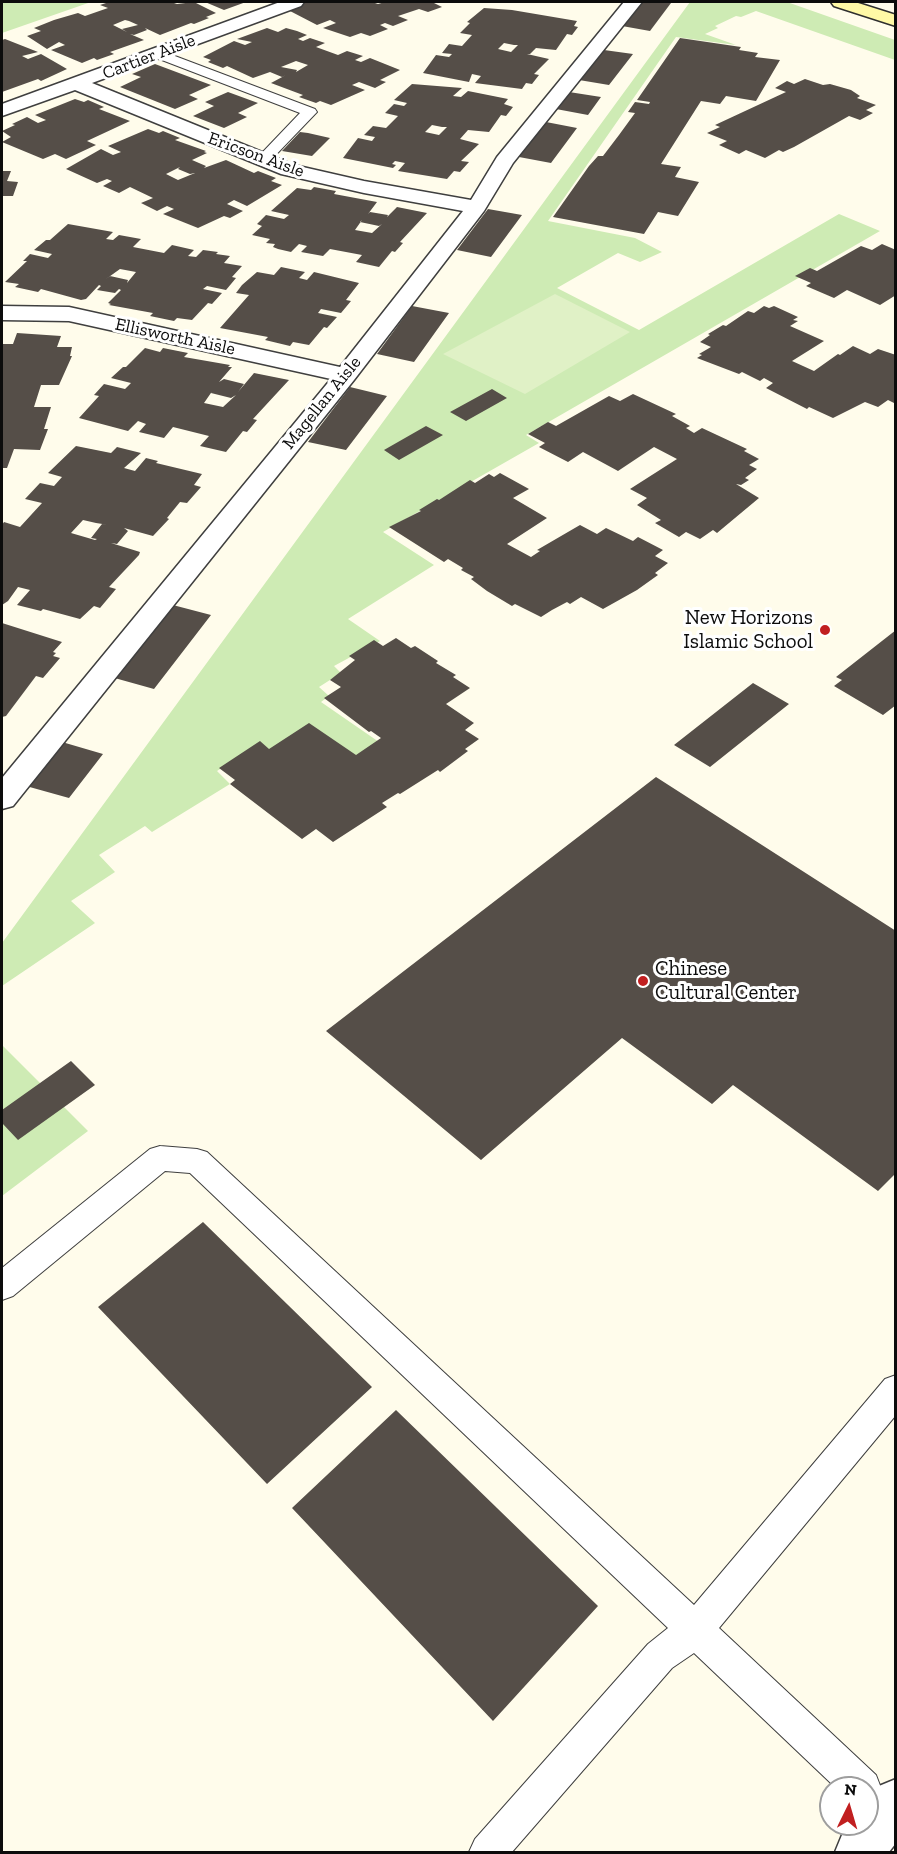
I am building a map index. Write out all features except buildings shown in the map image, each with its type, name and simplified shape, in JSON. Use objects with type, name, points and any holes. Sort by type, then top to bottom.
[{"type":"main road","points":[[840,2],[896,21]]},
{"type":"street","name":"Cartier Aisle","points":[[2,110],[295,2]]},
{"type":"street","name":"Magellan Aisle","points":[[2,798],[346,375],[477,207],[504,161],[633,2]]},
{"type":"street","name":"Ericson Aisle","points":[[77,84],[288,170],[353,185],[477,207]]},
{"type":"street","name":"Ellisworth Aisle","points":[[2,313],[69,314],[346,375]]},
{"type":"street","points":[[859,1852],[865,1836]]},
{"type":"lane","points":[[159,54],[310,112],[263,160]]},
{"type":"lane","points":[[2,1286],[160,1158],[197,1161],[853,1776]]},
{"type":"lane","points":[[488,1852],[660,1656],[695,1630],[896,1390]]},
{"type":"green space","points":[[2,2],[91,2],[2,33]]},
{"type":"green space","points":[[690,2],[787,2],[895,40],[895,60],[756,11],[741,17],[736,16],[715,26],[718,28],[705,34],[736,45],[676,37],[548,221],[635,238],[662,252],[640,262],[618,253],[557,288],[639,330],[839,214],[880,231],[526,435],[539,443],[383,532],[434,565],[348,619],[380,641],[334,666],[341,673],[319,687],[329,696],[321,702],[379,742],[354,760],[267,753],[257,745],[217,771],[230,784],[152,832],[145,826],[99,855],[115,872],[71,901],[95,923],[2,986],[2,943]]},
{"type":"green space","points":[[555,294],[630,332],[525,394],[443,354]]},
{"type":"green space","points":[[2,1045],[88,1131],[2,1196]]},
{"type":"place","name":"New Horizons Islamic School","points":[[825,630]]},
{"type":"place","name":"Chinese Cultural Center","points":[[643,981]]}]
